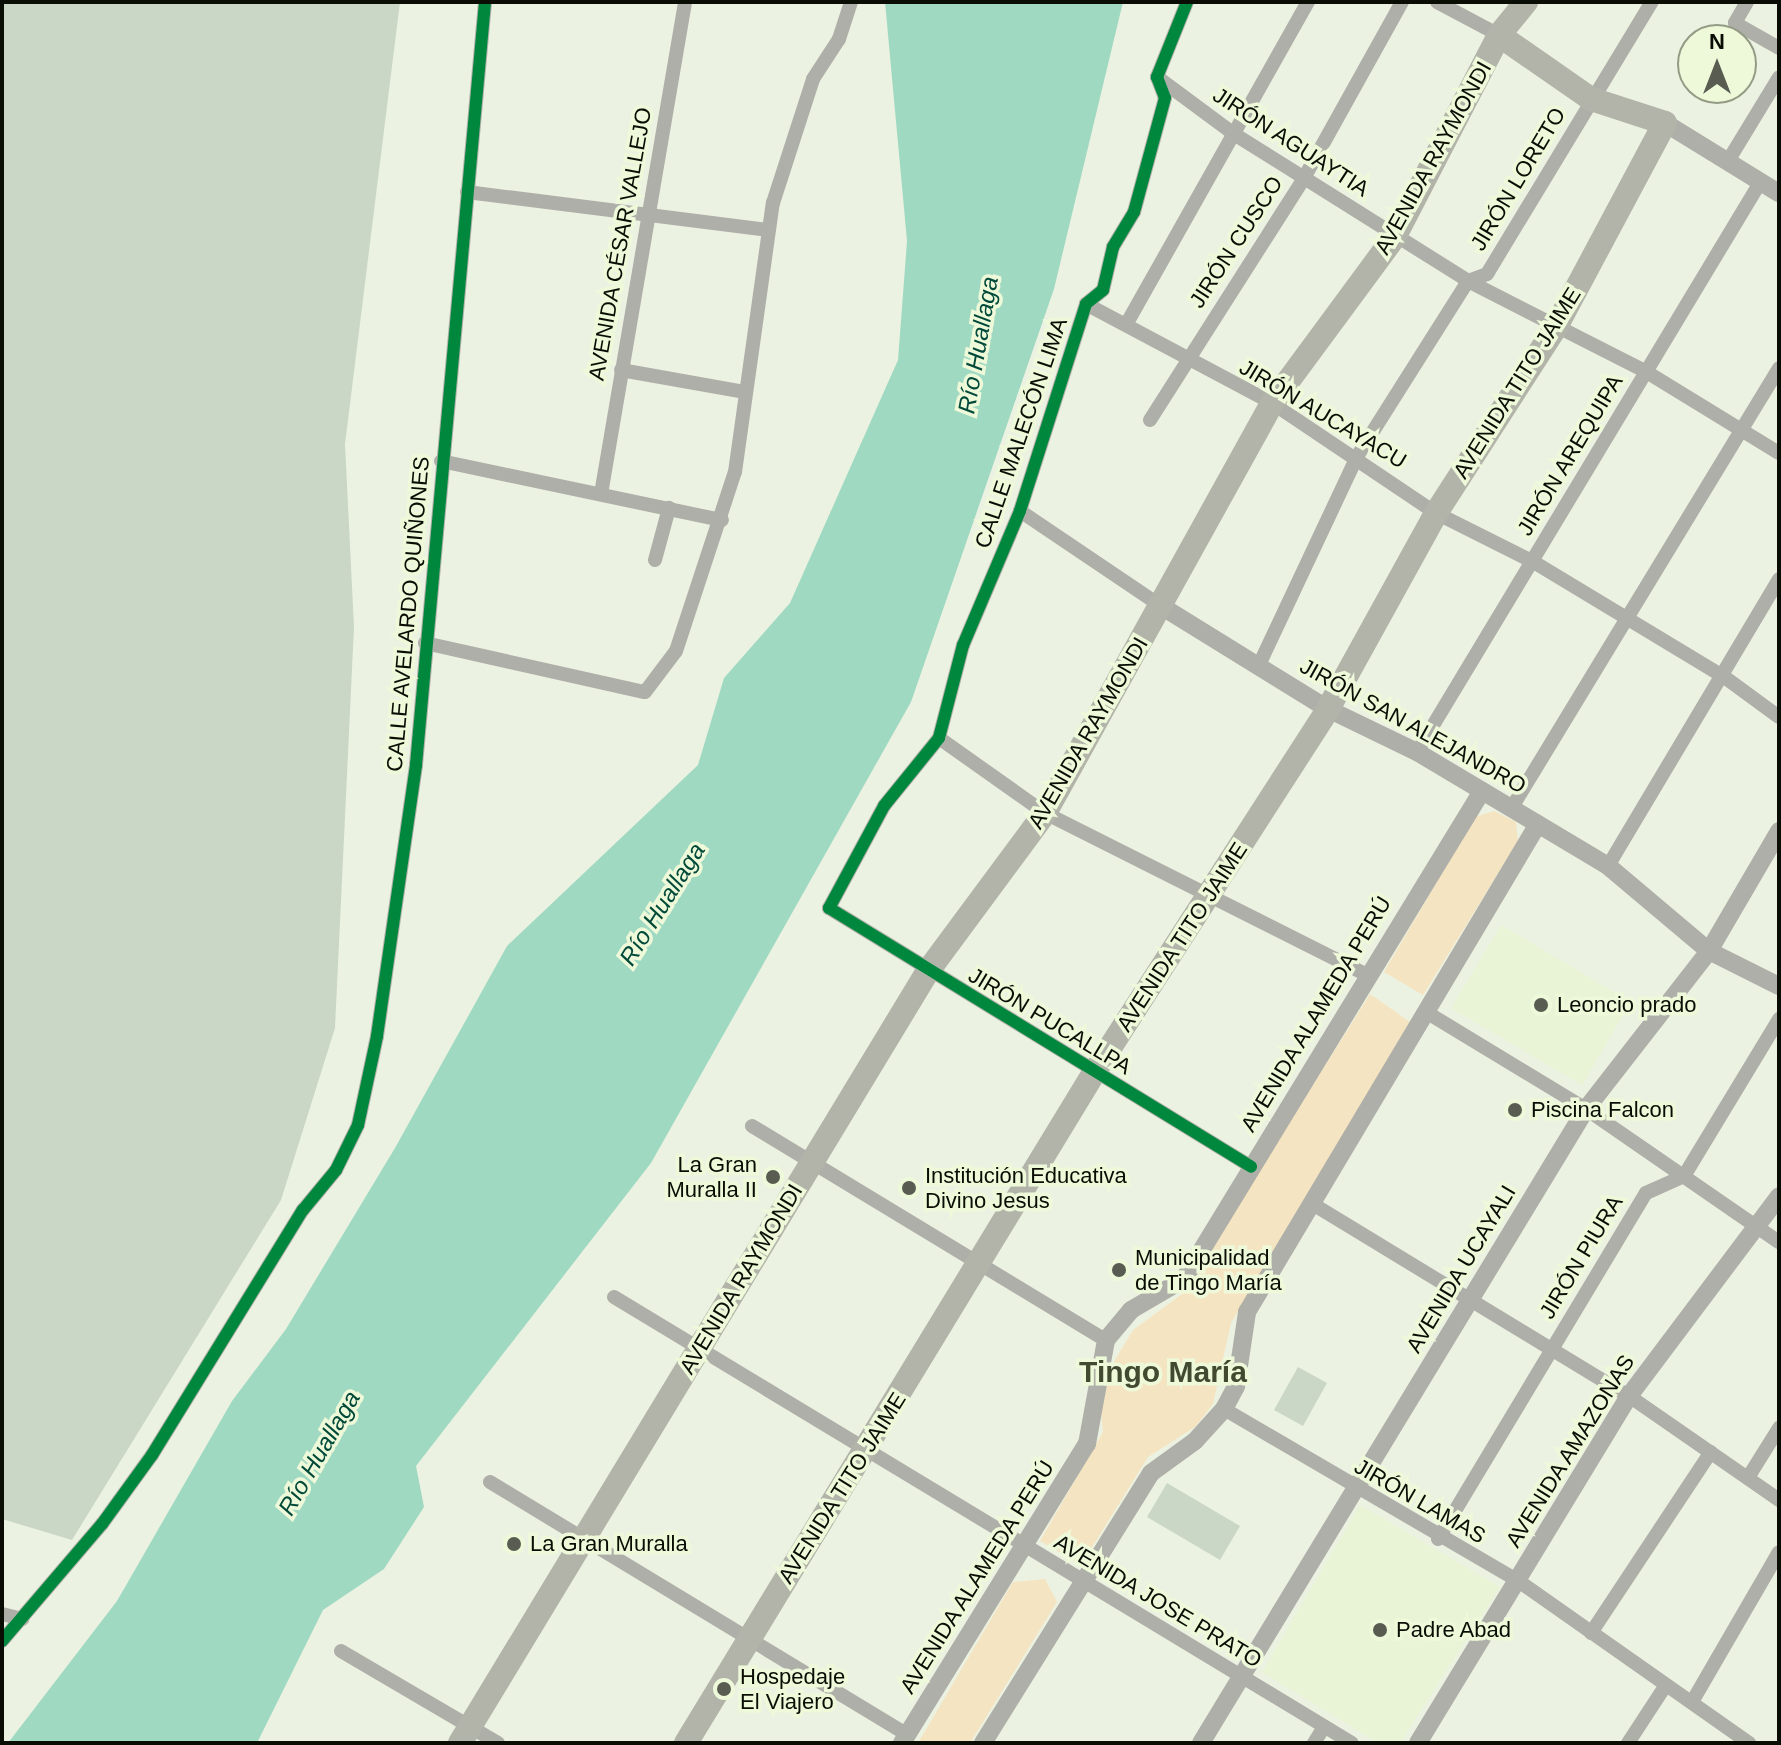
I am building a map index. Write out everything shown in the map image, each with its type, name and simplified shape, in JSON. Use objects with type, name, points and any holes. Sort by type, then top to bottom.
[{"type":"highway","name":"AVENIDA RAYMONDI","points":[[466,1735],[928,971],[1045,813],[1272,403],[1395,236],[1499,35],[1526,2]]},
{"type":"highway","points":[[1499,35],[1591,99],[1665,123]]},
{"type":"highway","name":"AVENIDA TITO JAIME","points":[[686,1743],[1095,1071],[1328,709],[1436,513],[1557,325],[1665,123]]},
{"type":"street","name":"CALLE AVELARDO QUIÑONES","points":[[2,1641],[152,1455],[303,1210],[336,1170],[365,1095],[416,765],[441,461],[485,2]]},
{"type":"street","name":"AVENIDA CÉSAR VALLEJO","points":[[601,494],[685,2]]},
{"type":"street","points":[[425,643],[645,692],[676,651],[722,520],[768,230],[813,79],[839,39],[851,2]]},
{"type":"street","name":"CALLE MALECÓN LIMA","points":[[829,908],[884,806],[939,738],[963,645],[1020,511],[1086,304],[1103,290],[1113,247],[1134,212],[1165,98],[1157,77],[1187,2]]},
{"type":"street","points":[[1127,323],[1307,2]]},
{"type":"street","name":"JIRÓN CUSCO","points":[[1150,420],[1304,178],[1402,2]]},
{"type":"street","points":[[1437,2],[1499,35]]},
{"type":"street","name":"JIRÓN LORETO","points":[[1259,665],[1358,455],[1468,281],[1487,274],[1652,2]]},
{"type":"street","points":[[1747,2],[1735,23],[1779,48]]},
{"type":"street","name":"JIRÓN AGUAYTIA","points":[[1157,77],[1234,134],[1468,281],[1645,371],[1779,453]]},
{"type":"street","points":[[1728,161],[1779,77]]},
{"type":"street","points":[[1665,123],[1779,193]]},
{"type":"street","name":"JIRÓN AREQUIPA","points":[[1417,752],[1761,181]]},
{"type":"street","points":[[467,192],[647,211],[768,230]]},
{"type":"street","name":"JIRÓN AUCAYACU","points":[[1086,304],[1127,323],[1187,360],[1272,403],[1358,455],[1436,513],[1532,561],[1723,676],[1779,717]]},
{"type":"street","points":[[1511,809],[1739,429],[1779,368]]},
{"type":"street","points":[[621,370],[744,392]]},
{"type":"street","points":[[441,461],[722,520]]},
{"type":"street","points":[[655,560],[669,508]]},
{"type":"street","name":"JIRÓN SAN ALEJANDRO","points":[[1020,511],[1161,606],[1328,709],[1417,752],[1608,866],[1709,951],[1779,986]]},
{"type":"street","points":[[1608,866],[1779,579]]},
{"type":"street","points":[[939,738],[1045,813],[1367,975]]},
{"type":"street","name":"AVENIDA ALAMEDA PERÚ","points":[[905,1739],[1087,1444],[1106,1340],[1131,1310],[1184,1279],[1482,791]]},
{"type":"street","points":[[983,1743],[1151,1473],[1195,1441],[1224,1409],[1236,1386],[1247,1312],[1538,824]]},
{"type":"street","name":"AVENIDA UCAYALI","points":[[1201,1743],[1586,1109],[1709,951],[1779,831]]},
{"type":"street","name":"JIRÓN PUCALLPA","points":[[829,908],[1251,1167]]},
{"type":"street","points":[[1426,1012],[1586,1109],[1779,1242]]},
{"type":"street","points":[[1684,1176],[1779,1019]]},
{"type":"street","points":[[752,1126],[980,1261],[1106,1340]]},
{"type":"street","name":"JIRÓN PIURA","points":[[1438,1539],[1646,1193],[1684,1176]]},
{"type":"street","name":"AVENIDA AMAZONAS","points":[[1418,1743],[1629,1396],[1759,1229],[1779,1196]]},
{"type":"street","points":[[1311,1203],[1629,1396],[1749,1476],[1779,1500]]},
{"type":"street","name":"AVENIDA JOSE PRATO","points":[[614,1297],[1352,1743]]},
{"type":"street","name":"JIRÓN LAMAS","points":[[1224,1409],[1438,1539],[1517,1580],[1749,1743]]},
{"type":"street","points":[[1749,1476],[1779,1428]]},
{"type":"street","points":[[1591,1633],[1711,1452]]},
{"type":"street","points":[[490,1482],[905,1739]]},
{"type":"street","points":[[1692,1702],[1779,1552]]},
{"type":"street","points":[[2,1614],[22,1619]]},
{"type":"street","points":[[341,1651],[466,1735],[498,1743]]},
{"type":"street","points":[[1628,1743],[1666,1685]]},
{"type":"street","points":[[1314,1743],[1324,1727]]},
{"type":"shaded area","points":[[1494,811],[1516,822],[1518,841],[1423,995],[1384,972],[1475,817]]},
{"type":"shaded area","name":"Leoncio prado","points":[[1501,925],[1631,1002],[1582,1085],[1451,1008]]},
{"type":"shaded area","points":[[1370,994],[1410,1022],[1231,1323],[1213,1404],[1195,1427],[1148,1457],[1081,1565],[1040,1541],[1103,1432],[1100,1402],[1109,1370],[1133,1330],[1182,1294]]},
{"type":"shaded area","name":"Padre Abad","points":[[1360,1505],[1500,1587],[1400,1743],[1378,1743],[1262,1672]]},
{"type":"shaded area","points":[[1045,1579],[1057,1602],[970,1743],[918,1743],[1013,1582]]},
{"type":"water","name":"Río Huallaga","points":[[885,2],[1123,2],[1054,289],[911,702],[651,1163],[416,1466],[424,1507],[384,1569],[323,1610],[257,1743],[8,1743],[117,1601],[232,1401],[286,1329],[395,1148],[507,946],[698,765],[724,678],[790,603],[898,360],[907,241]]},
{"type":"building","points":[[2,2],[400,2],[345,444],[354,627],[335,1028],[281,1200],[72,1540],[2,1519]]},
{"type":"building","points":[[1298,1367],[1327,1383],[1303,1426],[1274,1410]]},
{"type":"building","points":[[1167,1483],[1240,1526],[1220,1560],[1147,1517]]},
{"type":"cycle path","points":[[2,1641],[102,1524],[152,1455],[303,1210],[336,1170],[358,1125],[377,1036],[416,765],[485,2]]},
{"type":"cycle path","points":[[1187,2],[1157,77],[1165,98],[1134,212],[1113,247],[1103,290],[1086,304],[1020,511],[963,645],[939,738],[884,806],[829,908],[1251,1167]]},
{"type":"place","name":"Leoncio prado","points":[[1541,1005]]},
{"type":"place","name":"Piscina Falcon","points":[[1515,1110]]},
{"type":"place","name":"La Gran Muralla II","points":[[773,1177]]},
{"type":"place","name":"Institución Educativa Divino Jesus","points":[[909,1188]]},
{"type":"place","name":"Municipalidad de Tingo María","points":[[1119,1270]]},
{"type":"place","name":"La Gran Muralla","points":[[514,1544]]},
{"type":"place","name":"Padre Abad","points":[[1380,1630]]},
{"type":"place","name":"Hospedaje El Viajero","points":[[724,1689]]},
{"type":"district","name":"Tingo María","points":[[1163,1372]]}]
